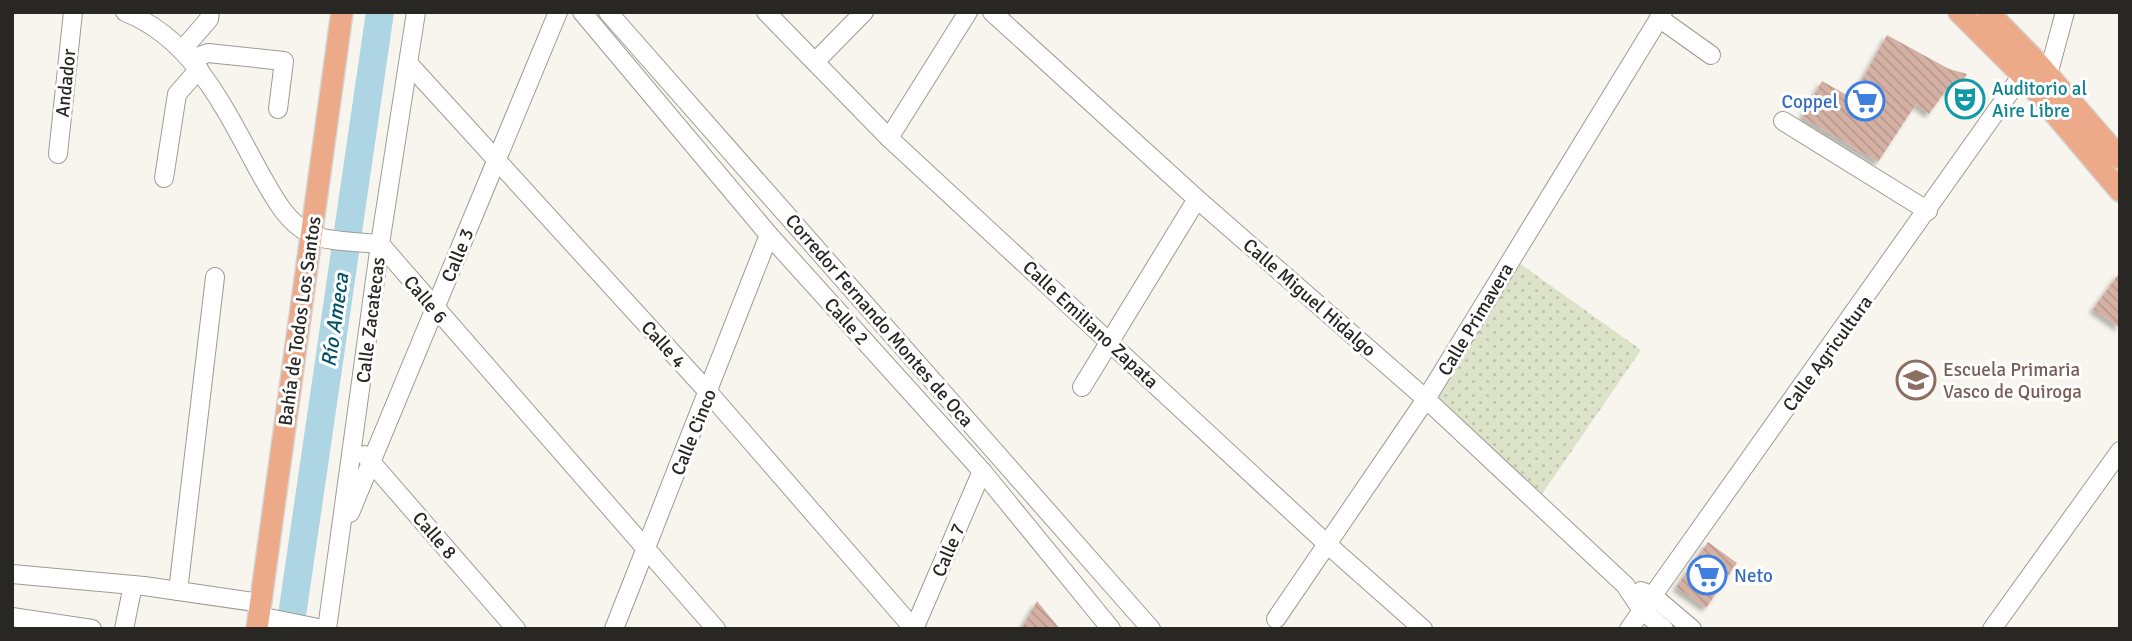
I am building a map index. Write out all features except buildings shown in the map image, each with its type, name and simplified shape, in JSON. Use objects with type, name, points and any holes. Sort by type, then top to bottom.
[{"type":"main road","name":"Bahía de Todos Los Santos","points":[[262,617],[318,236],[342,12]]},
{"type":"main road","points":[[1959,12],[2022,75],[2120,191]]},
{"type":"main road","points":[[1988,12],[2048,75],[2120,158]]},
{"type":"street","name":"Andador","points":[[58,154],[73,12]]},
{"type":"street","points":[[125,12],[145,20],[191,59],[279,208],[318,236],[380,244]]},
{"type":"street","points":[[164,178],[177,93],[209,19],[209,12]]},
{"type":"street","name":"Calle Zacatecas","points":[[325,629],[341,536],[380,244],[416,12]]},
{"type":"street","name":"Calle 3","points":[[341,536],[558,12]]},
{"type":"street","name":"Calle 2","points":[[582,12],[769,235],[982,471],[1111,629]]},
{"type":"street","name":"Corredor Fernando Montes de Oca","points":[[608,12],[1151,629]]},
{"type":"street","name":"Calle Emiliano Zapata","points":[[766,12],[889,138],[1327,544],[1423,629]]},
{"type":"street","points":[[815,62],[864,12]]},
{"type":"street","points":[[889,138],[968,12]]},
{"type":"street","name":"Calle Miguel Hidalgo","points":[[992,12],[1197,199],[1426,399],[1625,585],[1647,602],[1692,629]]},
{"type":"street","points":[[2048,75],[2065,12]]},
{"type":"street","points":[[1661,15],[1711,55]]},
{"type":"street","name":"Calle Primavera","points":[[1276,619],[1426,399],[1661,15]]},
{"type":"street","points":[[191,59],[208,53],[284,61],[278,109]]},
{"type":"street","name":"Calle 4","points":[[409,64],[709,393],[914,629]]},
{"type":"street","name":"Calle Agricultura","points":[[1629,629],[2022,75]]},
{"type":"street","points":[[1783,121],[1928,211]]},
{"type":"street","points":[[1082,387],[1112,342],[1197,199]]},
{"type":"street","name":"Calle Cinco","points":[[614,629],[769,235]]},
{"type":"street","name":"Calle 6","points":[[380,244],[716,629]]},
{"type":"street","points":[[178,591],[215,278]]},
{"type":"street","name":"Calle 8","points":[[354,442],[516,629]]},
{"type":"street","points":[[1992,629],[2120,451]]},
{"type":"street","name":"Calle 7","points":[[914,629],[982,471]]},
{"type":"street","points":[[12,574],[178,591],[262,617],[325,629]]},
{"type":"street","points":[[124,629],[133,585]]},
{"type":"street","name":"Calle Miguel Hidalgo","points":[[1647,602],[1664,629]]},
{"type":"street","points":[[12,617],[92,629]]},
{"type":"green space","points":[[1519,263],[1641,350],[1542,494],[1437,396]]},
{"type":"waterway","name":"Río Ameca","points":[[290,629],[380,12]]},
{"type":"place","name":"Auditorio al Aire Libre","points":[[1965,99]]},
{"type":"place","name":"Coppel","points":[[1865,101]]},
{"type":"place","name":"Escuela Primaria Vasco de Quiroga","points":[[1916,380]]},
{"type":"place","name":"Neto","points":[[1707,575]]}]
